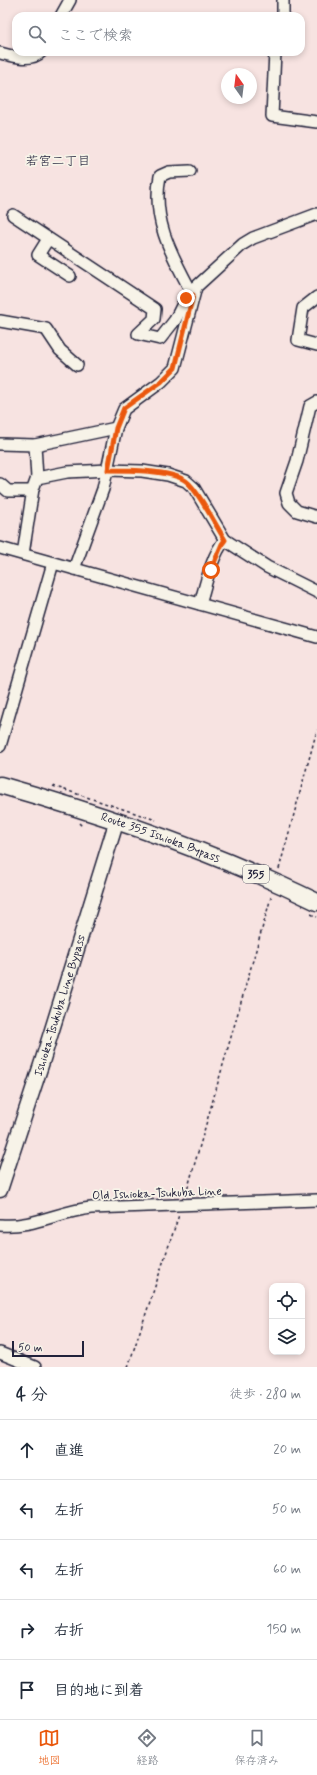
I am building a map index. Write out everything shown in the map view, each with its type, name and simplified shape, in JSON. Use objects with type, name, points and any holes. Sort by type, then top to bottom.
[{"type":"highway","name":"Route 355 Ishioka Bypass","points":[[0,785],[116,820],[194,848],[317,902]]},
{"type":"main road","name":"Ishioka-Tsukuba Line Bypass","points":[[0,1190],[42,1062],[116,820]]},
{"type":"street","points":[[63,12],[70,0]]},
{"type":"street","points":[[283,0],[283,12]]},
{"type":"street","points":[[0,53],[13,57],[28,58],[32,56]]},
{"type":"street","points":[[274,56],[272,116],[317,122]]},
{"type":"street","points":[[190,171],[169,172],[160,176],[157,193],[160,222],[174,258],[193,295]]},
{"type":"street","points":[[74,569],[103,489],[116,428],[124,408],[161,382],[175,368],[196,287],[243,244],[253,238],[317,214]]},
{"type":"street","points":[[13,215],[155,309],[154,319],[138,334],[160,340],[175,320],[186,298],[193,295]]},
{"type":"street","points":[[48,239],[38,255],[70,276]]},
{"type":"street","points":[[317,297],[302,308],[298,340],[317,345]]},
{"type":"street","points":[[0,320],[46,329],[60,350],[77,365]]},
{"type":"street","points":[[317,402],[310,406],[297,461],[286,493],[288,504],[297,511],[317,517]]},
{"type":"street","points":[[0,444],[35,445],[116,428]]},
{"type":"street","points":[[23,554],[32,491],[36,478],[35,445]]},
{"type":"street","points":[[36,478],[67,472],[108,470],[142,471],[168,475],[186,481],[194,488],[225,540],[267,566],[317,592]]},
{"type":"street","points":[[0,484],[8,491],[32,491]]},
{"type":"street","points":[[200,604],[211,570],[225,540]]},
{"type":"street","points":[[0,548],[317,637]]},
{"type":"street","points":[[0,746],[52,563]]},
{"type":"street","name":"Old Ishioka-Tsukuba Line","points":[[0,1225],[25,1225],[74,1210],[183,1204],[317,1200]]},
{"type":"street","points":[[0,1353],[35,1367]]},
{"type":"path","points":[[128,1367],[183,1204],[317,730]]},
{"type":"district","name":"若宮二丁目","points":[[58,160]]},
{"type":"route","points":[[186,298],[193,295],[175,368],[161,382],[124,408],[116,428],[108,470],[142,471],[168,475],[186,481],[194,488],[225,540],[211,570]]}]
